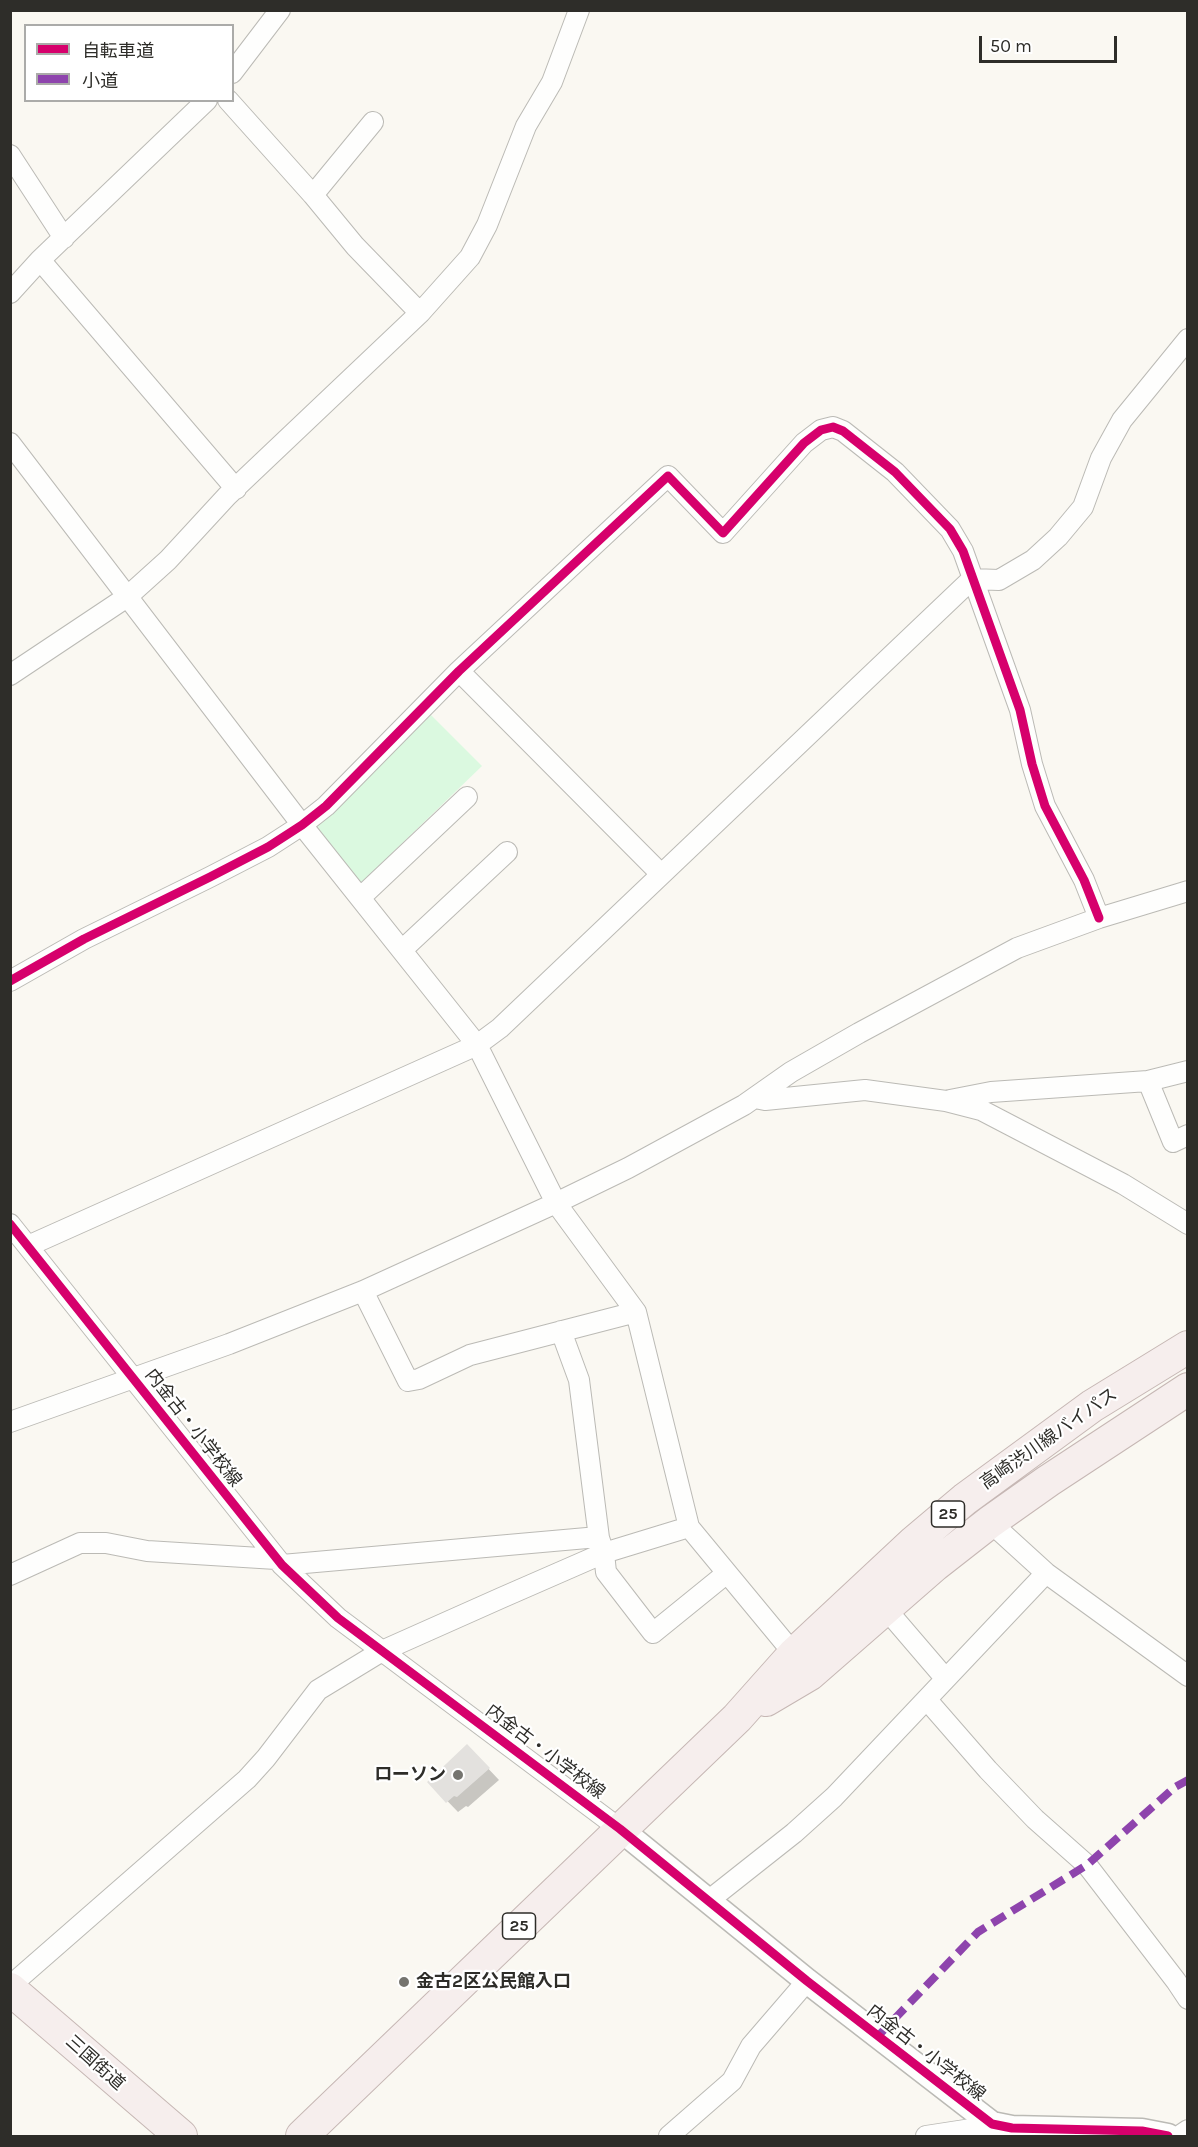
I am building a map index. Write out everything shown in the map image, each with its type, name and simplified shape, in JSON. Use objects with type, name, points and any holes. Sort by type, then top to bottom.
[{"type":"main road","name":"高崎渋川線バイパス","points":[[302,2136],[737,1718],[794,1654],[868,1583],[965,1499],[1092,1406],[1188,1347]]},
{"type":"main road","name":"高崎渋川線バイパス","points":[[737,1718],[810,1674],[935,1565],[990,1522],[1188,1389]]},
{"type":"main road","name":"三国街道","points":[[10,1987],[181,2136]]},
{"type":"street","points":[[234,71],[280,10]]},
{"type":"street","points":[[10,675],[127,597],[168,561],[236,489],[420,313],[470,257],[487,225],[526,126],[552,82],[579,10]]},
{"type":"street","points":[[10,293],[40,260],[205,102]]},
{"type":"street","points":[[230,102],[355,246],[420,313]]},
{"type":"street","points":[[313,195],[373,122]]},
{"type":"street","points":[[10,155],[64,238]]},
{"type":"street","points":[[40,260],[236,489]]},
{"type":"street","points":[[28,1246],[477,1045],[500,1028],[972,579],[999,580],[1033,560],[1058,537],[1083,507],[1101,458],[1122,420],[1188,339]]},
{"type":"street","points":[[10,981],[84,939],[268,847],[302,825],[326,806],[459,671],[668,476],[723,533],[804,443],[821,430],[833,427],[843,431],[895,472],[950,529],[963,551],[1020,710],[1032,764],[1045,806],[1084,880],[1099,918]]},
{"type":"street","points":[[10,442],[302,825],[477,1045],[556,1203],[636,1311],[689,1527],[794,1654]]},
{"type":"street","points":[[459,671],[661,874]]},
{"type":"street","points":[[360,898],[467,797]]},
{"type":"street","points":[[402,950],[507,852]]},
{"type":"street","points":[[10,1422],[229,1344],[363,1291],[628,1168],[744,1105],[791,1072],[849,1038],[1017,948],[1099,918],[1188,891]]},
{"type":"street","points":[[946,1101],[991,1092],[1148,1081],[1188,1071]]},
{"type":"street","points":[[1148,1081],[1173,1142],[1188,1135]]},
{"type":"street","points":[[755,1098],[765,1100],[865,1090],[946,1101],[981,1110],[1123,1184],[1188,1224]]},
{"type":"street","name":"内金古・小学校線","points":[[10,1224],[279,1562],[338,1618],[620,1829],[807,1981],[992,2124],[1012,2128],[1142,2131],[1168,2136]]},
{"type":"street","points":[[363,1291],[408,1381],[419,1379],[470,1355],[636,1311]]},
{"type":"street","points":[[561,1331],[579,1380],[606,1572],[653,1633],[727,1573]]},
{"type":"street","points":[[990,1522],[1046,1573],[1188,1676]]},
{"type":"street","points":[[10,1575],[80,1543],[106,1543],[147,1551],[279,1562],[602,1546],[689,1527]]},
{"type":"street","points":[[10,1987],[247,1779],[318,1690],[382,1651],[602,1546]]},
{"type":"street","points":[[708,1901],[821,1809],[872,1759],[927,1700],[945,1677],[1046,1573]]},
{"type":"street","points":[[885,1608],[945,1677]]},
{"type":"street","points":[[927,1700],[988,1770],[1035,1819],[1087,1865],[1182,1976],[1188,1999]]},
{"type":"street","points":[[669,2136],[732,2081],[751,2046],[807,1981]]},
{"type":"street","points":[[926,2136],[992,2124]]},
{"type":"street","points":[[1179,2136],[1188,2130]]},
{"type":"green space","points":[[431,715],[482,766],[359,885],[315,833],[317,826]]},
{"type":"building","name":"ローソン","points":[[467,1744],[490,1768],[457,1797],[454,1796],[446,1803],[427,1782]]},
{"type":"marked path","points":[[878,2036],[978,1932],[1087,1865],[1175,1787],[1188,1780]]},
{"type":"cycle path","points":[[10,981],[84,939],[268,847],[302,825],[326,806],[459,671],[668,476],[723,533],[804,443],[821,430],[833,427],[843,431],[895,472],[950,529],[963,551],[1020,710],[1032,764],[1045,806],[1084,880],[1099,918]]},
{"type":"cycle path","points":[[10,1224],[282,1565],[338,1618],[620,1829],[807,1981],[992,2124],[1012,2128],[1142,2131],[1168,2136]]},
{"type":"place","name":"ローソン","points":[[458,1775]]},
{"type":"place","name":"金古2区公民館入口","points":[[404,1982]]}]
